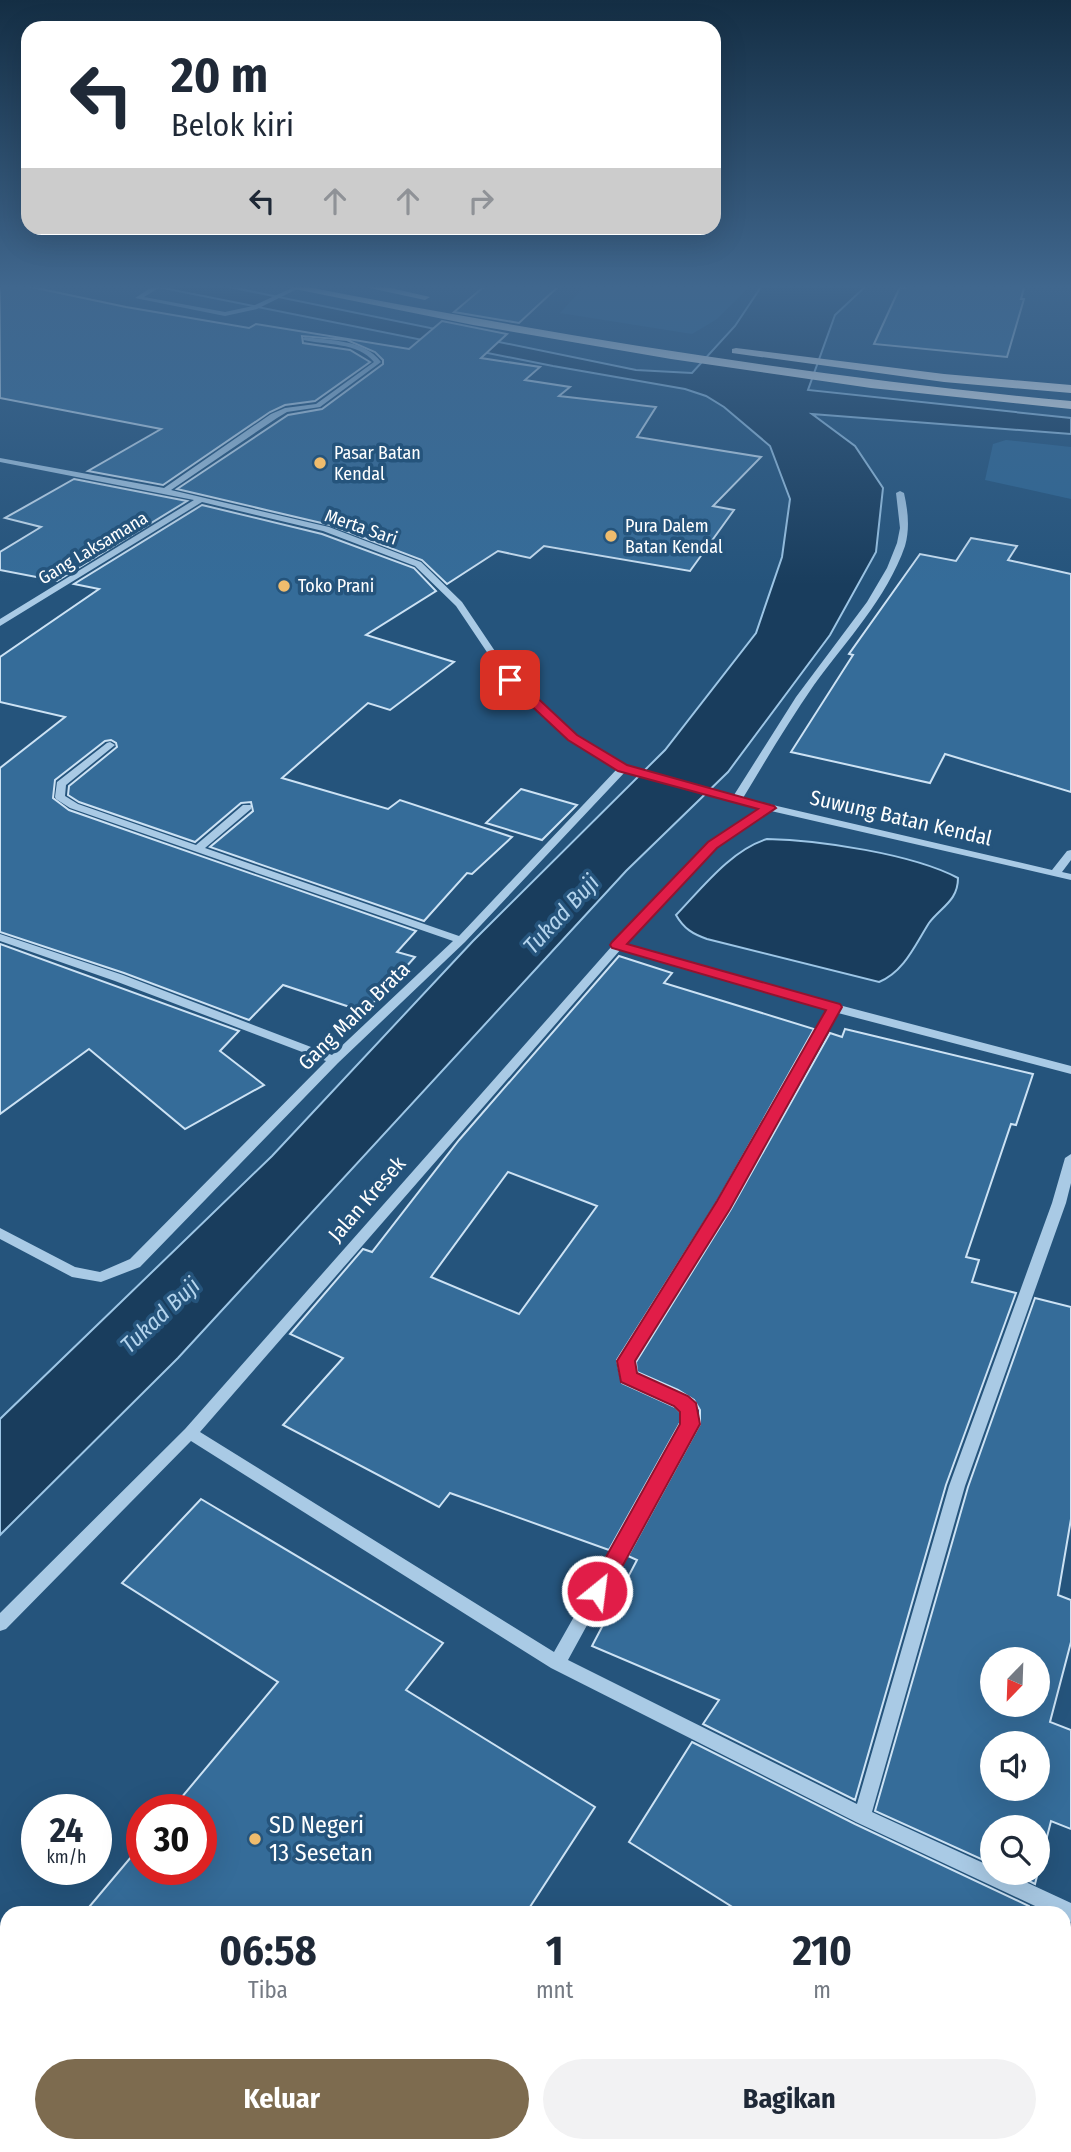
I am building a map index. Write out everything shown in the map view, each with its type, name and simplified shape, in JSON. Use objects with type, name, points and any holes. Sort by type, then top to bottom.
[{"type":"highway","points":[[871,384],[932,393],[1071,405]]},
{"type":"highway","points":[[1018,384],[1071,389]]},
{"type":"street","points":[[165,491],[274,416],[285,410],[318,406],[347,384]]},
{"type":"street","name":"Merta Sari","points":[[0,460],[165,491],[326,529],[418,564],[459,604],[510,680],[572,737],[626,769],[722,796]]},
{"type":"street","points":[[736,800],[809,686],[882,584],[899,550],[905,529],[900,493]]},
{"type":"street","name":"Gang Laksamana","points":[[0,623],[202,499]]},
{"type":"street","points":[[110,745],[61,784],[60,797],[74,806],[199,847],[461,940]]},
{"type":"street","name":"Gang Maha Brata","points":[[0,1233],[72,1272],[101,1277],[135,1263],[334,1060],[461,940],[626,769]]},
{"type":"street","name":"Suwung Batan Kendal","points":[[722,796],[1071,877]]},
{"type":"street","points":[[199,847],[247,807]]},
{"type":"street","name":"Jalan Kresek","points":[[0,1624],[190,1433],[618,945],[712,845],[769,808]]},
{"type":"street","points":[[1055,873],[1071,853]]},
{"type":"street","points":[[0,937],[119,978],[334,1060]]},
{"type":"street","points":[[618,945],[1071,1070]]},
{"type":"street","points":[[558,1663],[690,1424],[690,1409],[681,1401],[628,1377],[626,1361],[724,1205],[835,1007]]},
{"type":"street","points":[[862,1816],[957,1486],[1059,1203],[1071,1158]]},
{"type":"street","points":[[190,1433],[558,1663],[862,1816],[1056,1906]]},
{"type":"shaded area","points":[[1006,440],[1071,447],[1071,499],[985,480],[993,444]]},
{"type":"water","name":"Tukad Buji","points":[[659,384],[810,384],[808,390],[1071,418],[1071,434],[812,414],[855,446],[883,488],[876,552],[830,635],[728,772],[626,871],[178,1358],[0,1535],[0,1419],[272,1156],[473,941],[665,750],[756,633],[782,557],[790,499],[770,446],[724,407],[706,396]]},
{"type":"water","points":[[767,839],[838,845],[892,855],[939,869],[958,878],[957,886],[952,898],[929,923],[902,965],[879,982],[707,939],[693,933],[676,915],[729,861],[754,844]]},
{"type":"building","points":[[0,384],[338,384],[315,401],[285,405],[270,412],[163,485],[88,471],[161,429],[0,398]]},
{"type":"building","points":[[355,384],[553,384],[570,387],[559,396],[656,407],[637,437],[761,457],[713,506],[734,510],[690,571],[544,546],[530,558],[498,551],[447,584],[422,560],[330,525],[177,489],[288,415],[322,409]]},
{"type":"building","points":[[74,479],[187,501],[57,581],[0,570],[0,552],[41,527],[5,518]]},
{"type":"building","points":[[202,505],[322,534],[414,568],[436,591],[366,635],[454,662],[390,710],[368,703],[282,778],[388,809],[400,800],[512,837],[472,874],[467,873],[424,921],[210,847],[253,811],[251,802],[241,803],[195,842],[79,802],[68,795],[69,786],[117,747],[111,740],[105,741],[55,780],[53,798],[69,810],[416,931],[397,952],[415,957],[365,1012],[283,985],[249,1020],[124,973],[0,932],[0,768],[65,717],[0,702],[0,657],[99,589],[74,584]]},
{"type":"building","points":[[971,538],[1017,546],[1008,560],[1071,574],[1071,792],[945,754],[930,783],[791,752],[853,655],[849,654],[920,554],[956,561]]},
{"type":"building","points":[[521,789],[577,805],[542,840],[486,823]]},
{"type":"building","points":[[0,944],[239,1031],[220,1051],[264,1085],[185,1129],[89,1049],[0,1114]]},
{"type":"building","points":[[619,956],[672,973],[664,983],[814,1029],[717,1202],[617,1360],[622,1383],[675,1407],[680,1412],[680,1423],[609,1550],[450,1493],[439,1507],[283,1425],[343,1358],[290,1334],[363,1249],[372,1252],[459,1140]],"holes":[[[508,1172],[597,1206],[519,1314],[431,1277]]]},
{"type":"building","points":[[845,1029],[1033,1074],[1016,1125],[1011,1124],[966,1257],[979,1260],[972,1282],[1016,1293],[946,1485],[855,1800],[703,1724],[719,1700],[592,1646],[637,1560],[628,1556],[700,1424],[700,1410],[694,1400],[637,1372],[636,1362],[731,1209],[830,1033],[842,1037]]},
{"type":"building","points":[[1035,1298],[1071,1307],[1071,1519],[1058,1595],[1071,1600],[1071,1642],[1050,1722],[1071,1730],[1071,1829],[1051,1821],[1050,1825],[1050,1815],[980,1815],[980,1859],[875,1811],[968,1487]]},
{"type":"building","points":[[201,1499],[443,1643],[406,1690],[595,1807],[531,1906],[90,1906],[108,1885],[112,1885],[112,1880],[126,1863],[126,1885],[217,1885],[217,1794],[184,1794],[278,1682],[122,1583]]},
{"type":"building","points":[[692,1742],[980,1885],[1029,1906],[731,1906],[629,1842]]},
{"type":"place","name":"Pasar Batan Kendal","points":[[320,463]]},
{"type":"place","name":"Pura Dalem Batan Kendal","points":[[611,536]]},
{"type":"place","name":"Toko Prani","points":[[284,586]]},
{"type":"place","name":"SD Negeri 13 Sesetan","points":[[255,1839]]},
{"type":"route","points":[[510,680],[572,737],[623,768],[769,808],[712,845],[618,945],[835,1007],[724,1205],[626,1361],[628,1377],[681,1401],[690,1409],[690,1424],[597,1591]]}]
